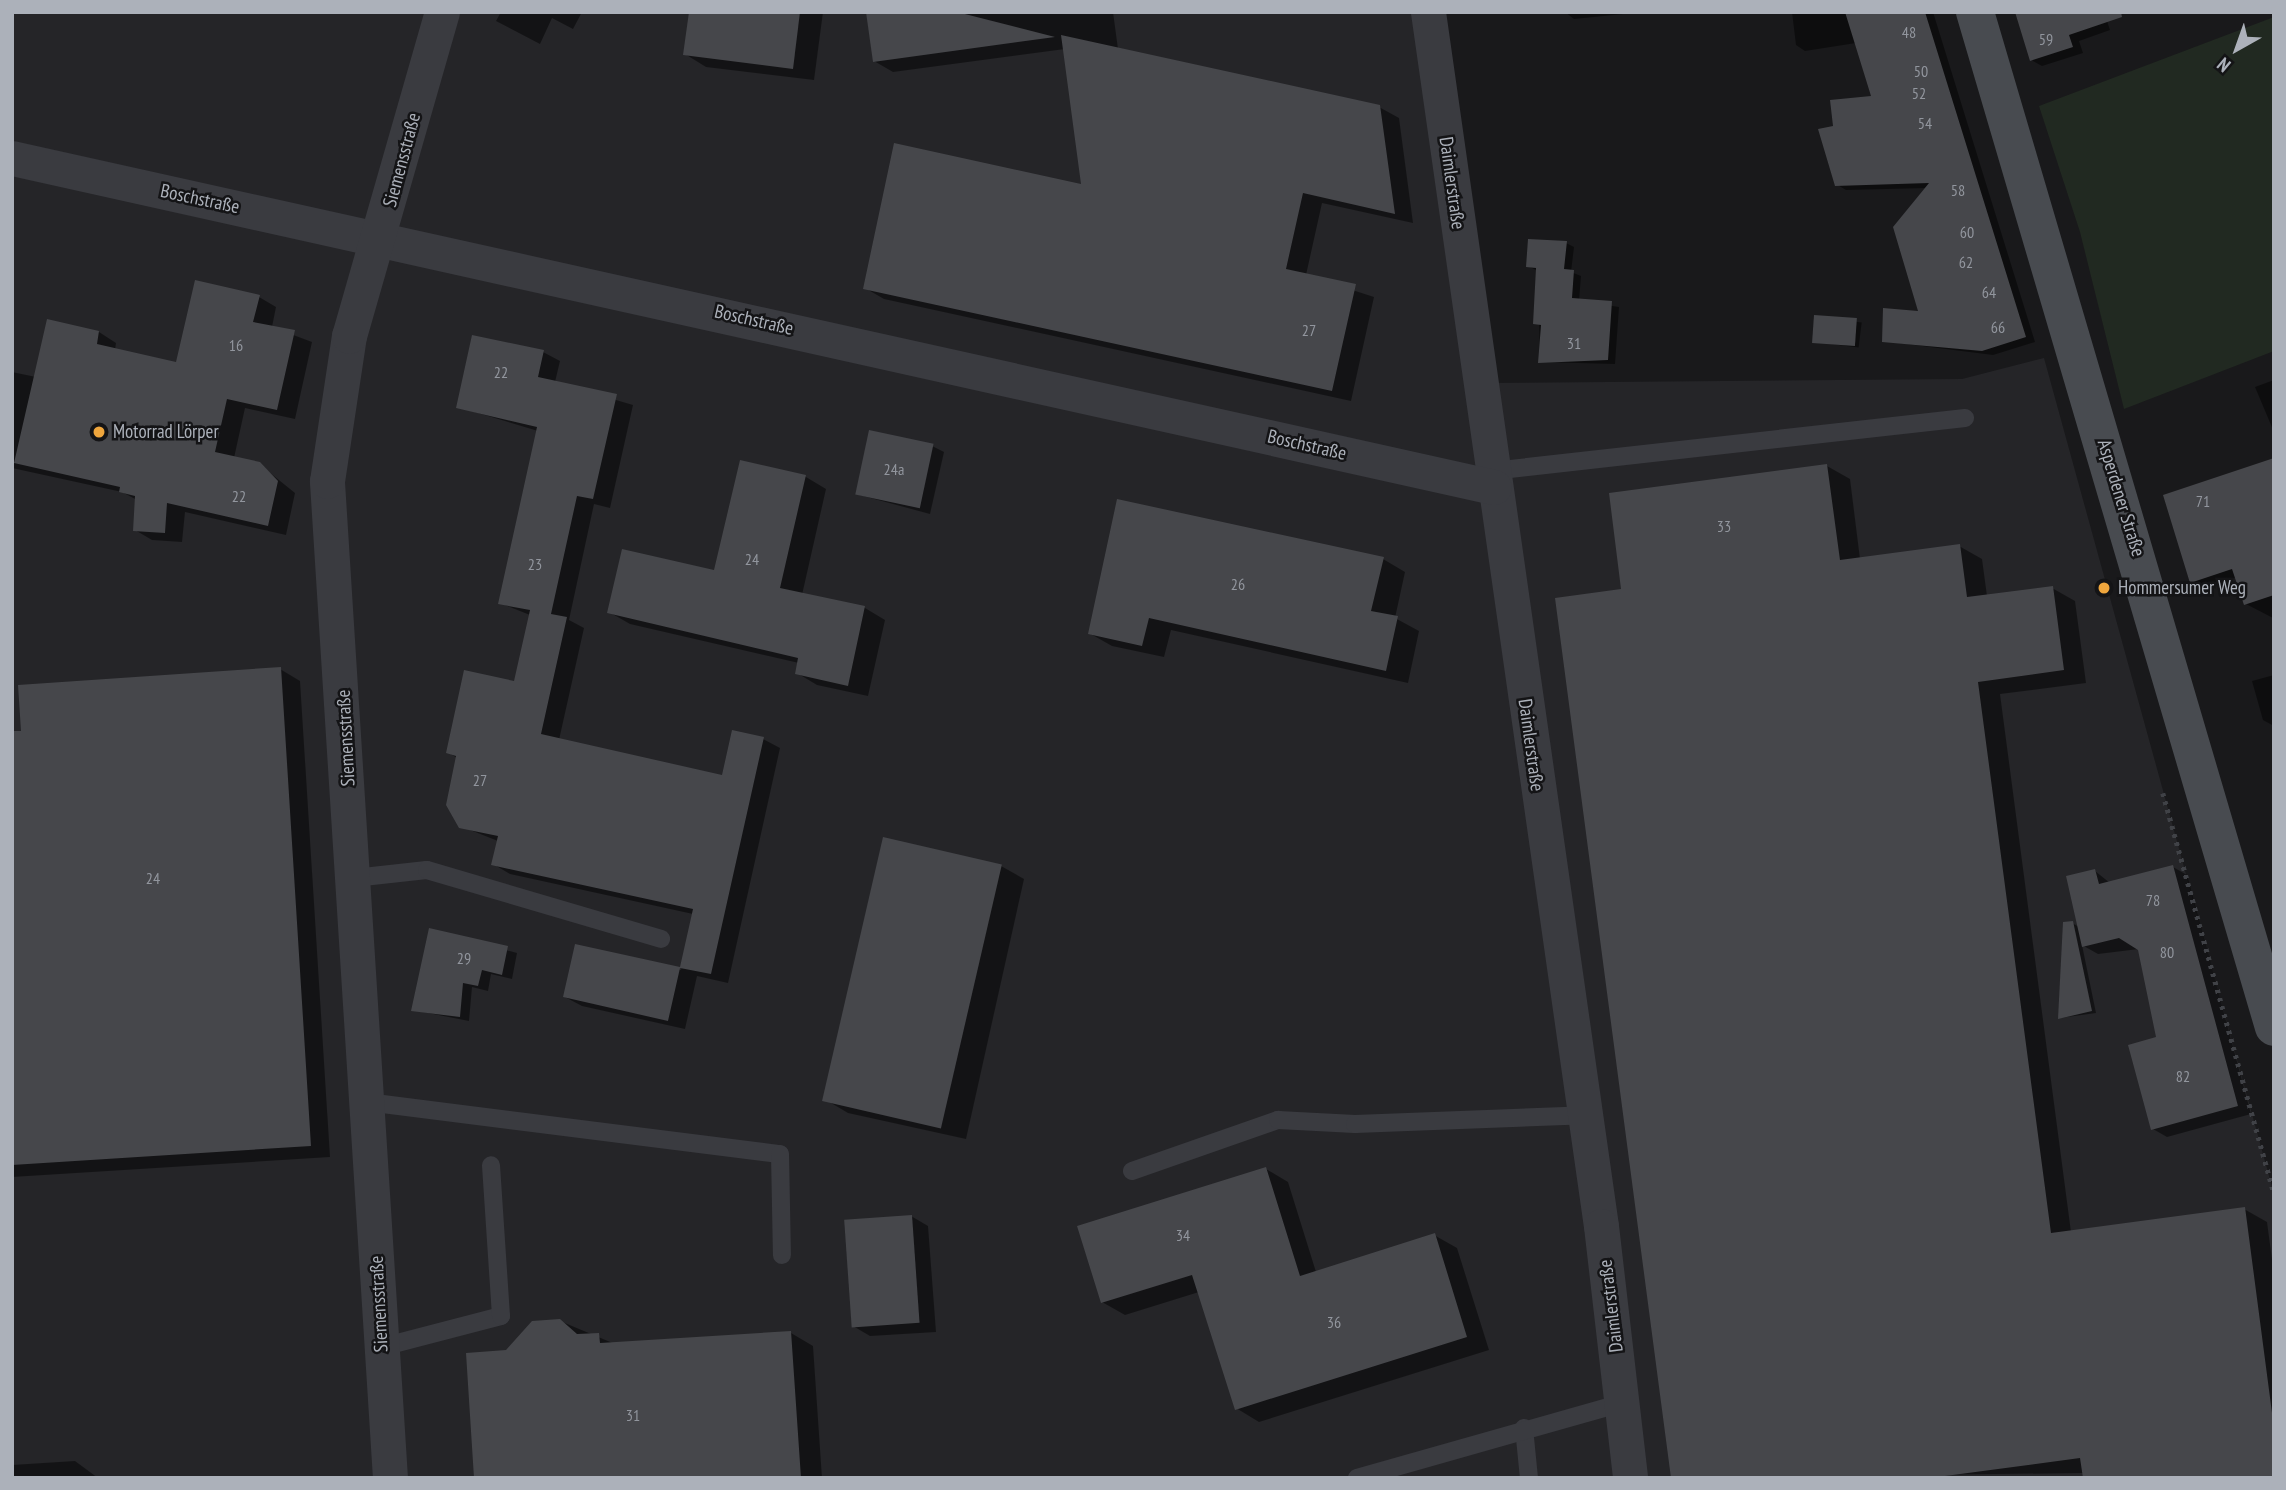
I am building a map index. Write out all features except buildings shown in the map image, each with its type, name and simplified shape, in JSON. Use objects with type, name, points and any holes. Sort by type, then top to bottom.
[{"type":"main road","name":"Asperdener Straße","points":[[1975,12],[2274,1027]]},
{"type":"street","name":"Siemensstraße","points":[[390,1478],[327,481],[349,336],[382,236],[442,12]]},
{"type":"street","name":"Daimlerstraße","points":[[1428,12],[1585,1115],[1630,1478]]},
{"type":"street","name":"Boschstraße","points":[[12,158],[382,236],[1493,479]]},
{"type":"lane","points":[[1493,479],[1965,418]]},
{"type":"lane","points":[[354,878],[427,870],[661,939]]},
{"type":"lane","points":[[368,1102],[780,1154],[782,1255]]},
{"type":"lane","points":[[1132,1171],[1279,1120],[1355,1124],[1585,1115]]},
{"type":"lane","points":[[382,1347],[501,1316],[491,1165]]},
{"type":"lane","points":[[1357,1478],[1524,1428],[1622,1403]]},
{"type":"lane","points":[[1524,1428],[1530,1478]]},
{"type":"shaded area","points":[[12,12],[1428,12],[1481,383],[1962,379],[2044,358],[2274,1194],[2274,1478],[12,1478]]},
{"type":"shaded area","points":[[2274,17],[2274,351],[2124,409],[2080,232],[2039,106]]},
{"type":"place","name":"Motorrad Lörper","points":[[99,432]]},
{"type":"place","name":"Hommersumer Weg","points":[[2104,588]]}]
